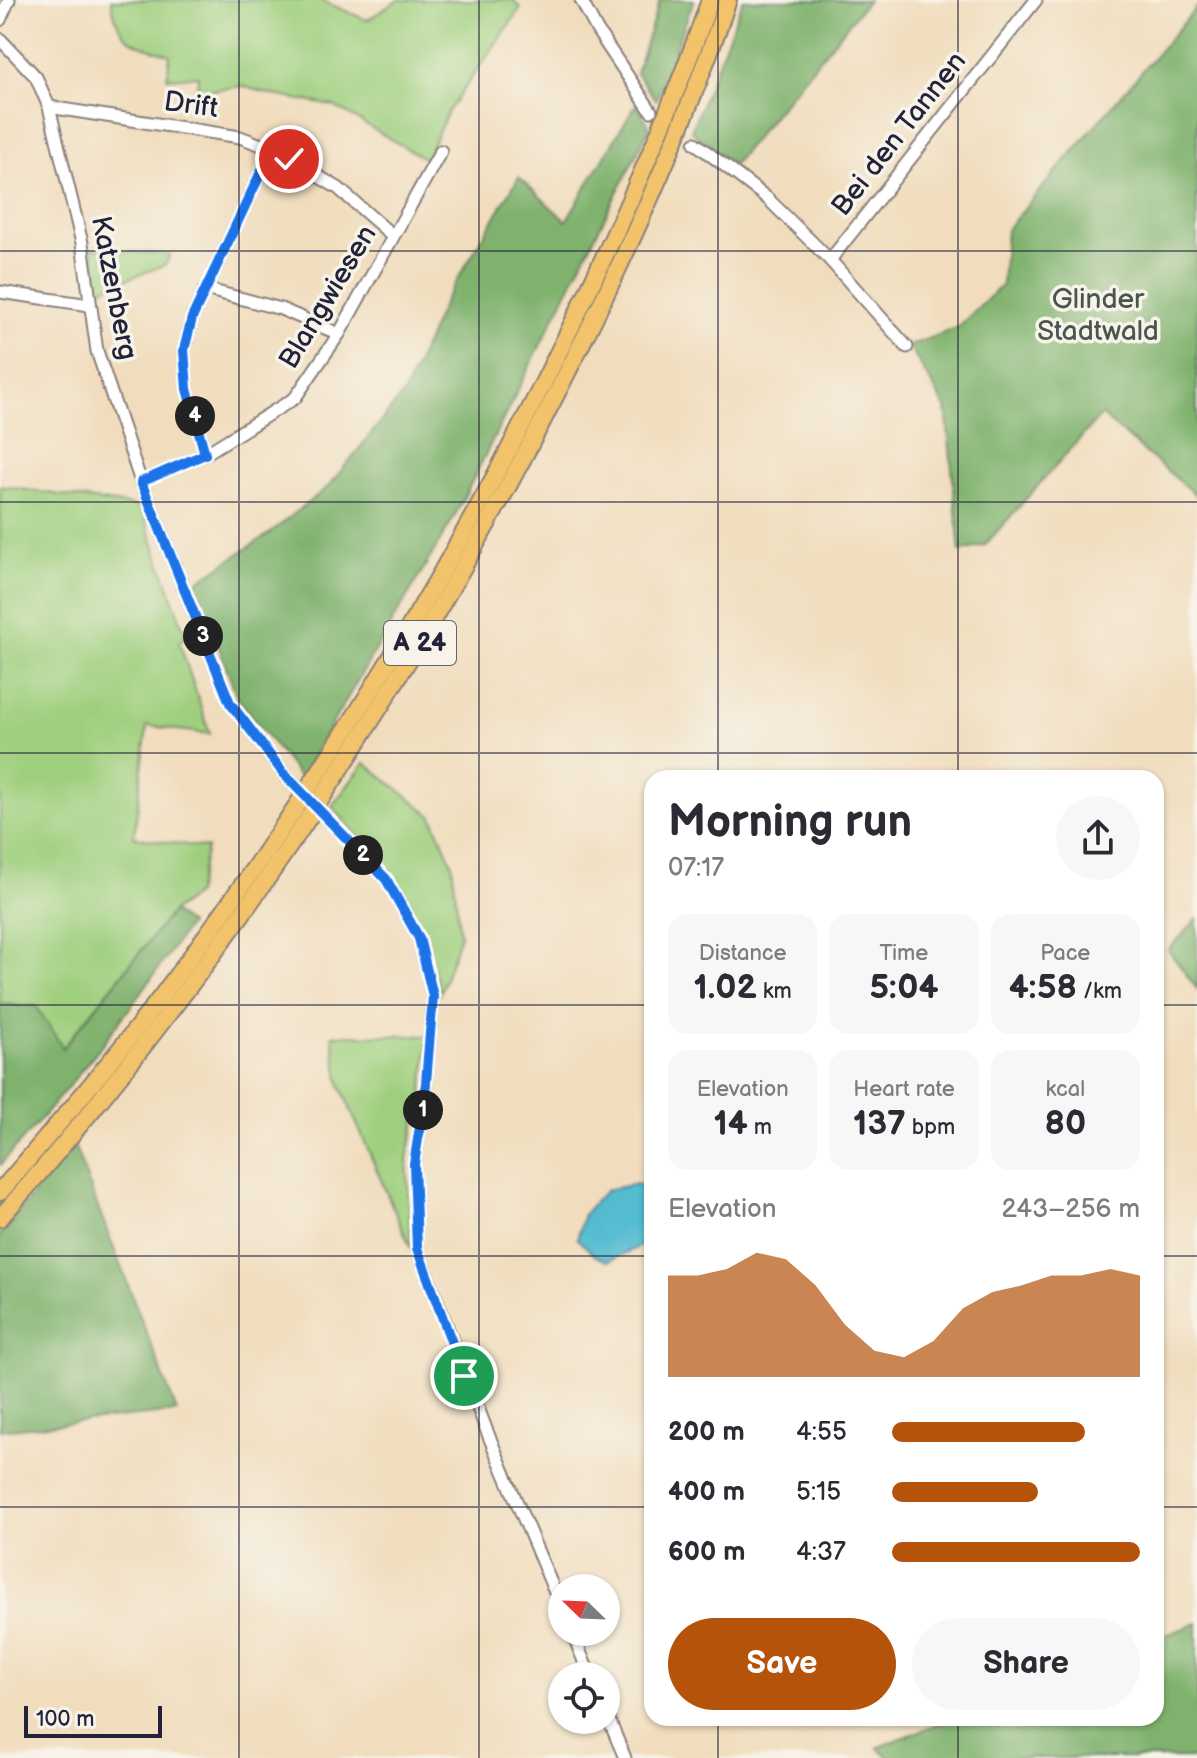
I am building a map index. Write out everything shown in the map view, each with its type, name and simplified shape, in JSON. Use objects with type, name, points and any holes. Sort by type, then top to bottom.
[{"type":"highway","name":"A 24","points":[[0,1192],[82,1097],[151,1010],[262,857],[339,742],[427,598],[521,427],[612,243],[710,0]]},
{"type":"highway","name":"A 24","points":[[0,1218],[96,1106],[174,1008],[267,880],[353,753],[443,605],[563,383],[627,250],[701,76],[728,0]]},
{"type":"street","points":[[0,20],[9,0]]},
{"type":"street","points":[[581,0],[597,30],[651,111]]},
{"type":"street","name":"Bei den Tannen","points":[[830,260],[1036,0]]},
{"type":"street","name":"Katzenberg","points":[[0,39],[36,77],[49,107],[82,243],[97,351],[141,482],[230,703],[285,775],[386,879],[419,938],[433,996],[425,1095],[414,1164],[417,1248],[482,1420],[548,1576]]},
{"type":"street","name":"Drift","points":[[49,107],[224,133],[272,149],[338,188],[393,236]]},
{"type":"street","points":[[695,143],[767,198],[830,260],[907,347]]},
{"type":"street","points":[[205,454],[187,389],[184,350],[192,318],[272,149]]},
{"type":"street","name":"Blangwiesen","points":[[141,482],[205,454],[295,398],[339,334],[441,151]]},
{"type":"street","points":[[205,289],[281,309],[339,334]]},
{"type":"street","points":[[0,292],[90,305]]},
{"type":"street","points":[[615,1734],[625,1758]]},
{"type":"green space","points":[[111,0],[320,0],[367,20],[398,0],[513,0],[521,8],[449,110],[425,159],[334,106],[242,86],[197,92],[198,76],[167,78],[170,55],[129,39],[118,25]]},
{"type":"green space","points":[[660,0],[694,0],[656,100],[636,73]]},
{"type":"green space","points":[[743,0],[868,0],[733,165],[691,131]]},
{"type":"green space","name":"Glinder Stadtwald","points":[[1197,7],[1197,496],[1101,415],[985,545],[960,552],[946,408],[909,346],[959,327],[1002,285],[1006,230]]},
{"type":"green space","points":[[636,104],[650,127],[453,519],[300,778],[237,697],[195,583],[270,533],[329,486],[404,393],[445,300],[519,177],[566,221]]},
{"type":"green space","points":[[92,248],[170,255],[165,265],[98,290]]},
{"type":"green space","points":[[0,486],[141,507],[186,637],[179,642],[210,734],[147,726],[134,837],[207,848],[196,894],[172,912],[62,1049],[36,1006],[0,1003]]},
{"type":"green space","points":[[365,763],[432,816],[452,863],[460,935],[440,993],[425,936],[393,877],[332,806]]},
{"type":"green space","points":[[172,912],[189,924],[99,1048],[0,1165],[0,1003],[36,1006],[63,1048]]},
{"type":"green space","points":[[1197,919],[1197,989],[1168,950]]},
{"type":"green space","points":[[332,1035],[429,1036],[422,1095],[407,1158],[411,1249],[340,1085]]},
{"type":"green space","points":[[74,1145],[177,1412],[0,1430],[0,1234]]},
{"type":"green space","points":[[1197,1623],[1197,1758],[890,1758],[878,1747],[932,1726],[1164,1726],[1164,1636]]},
{"type":"water","points":[[635,1184],[644,1186],[644,1245],[608,1261],[597,1257],[577,1239],[584,1214],[607,1190]]},
{"type":"tunnel","points":[[651,111],[695,143]]},
{"type":"route","points":[[289,159],[272,149],[192,318],[184,350],[187,389],[205,454],[141,482],[230,703],[285,775],[386,879],[419,938],[433,996],[425,1095],[414,1164],[417,1248],[464,1376]]}]
